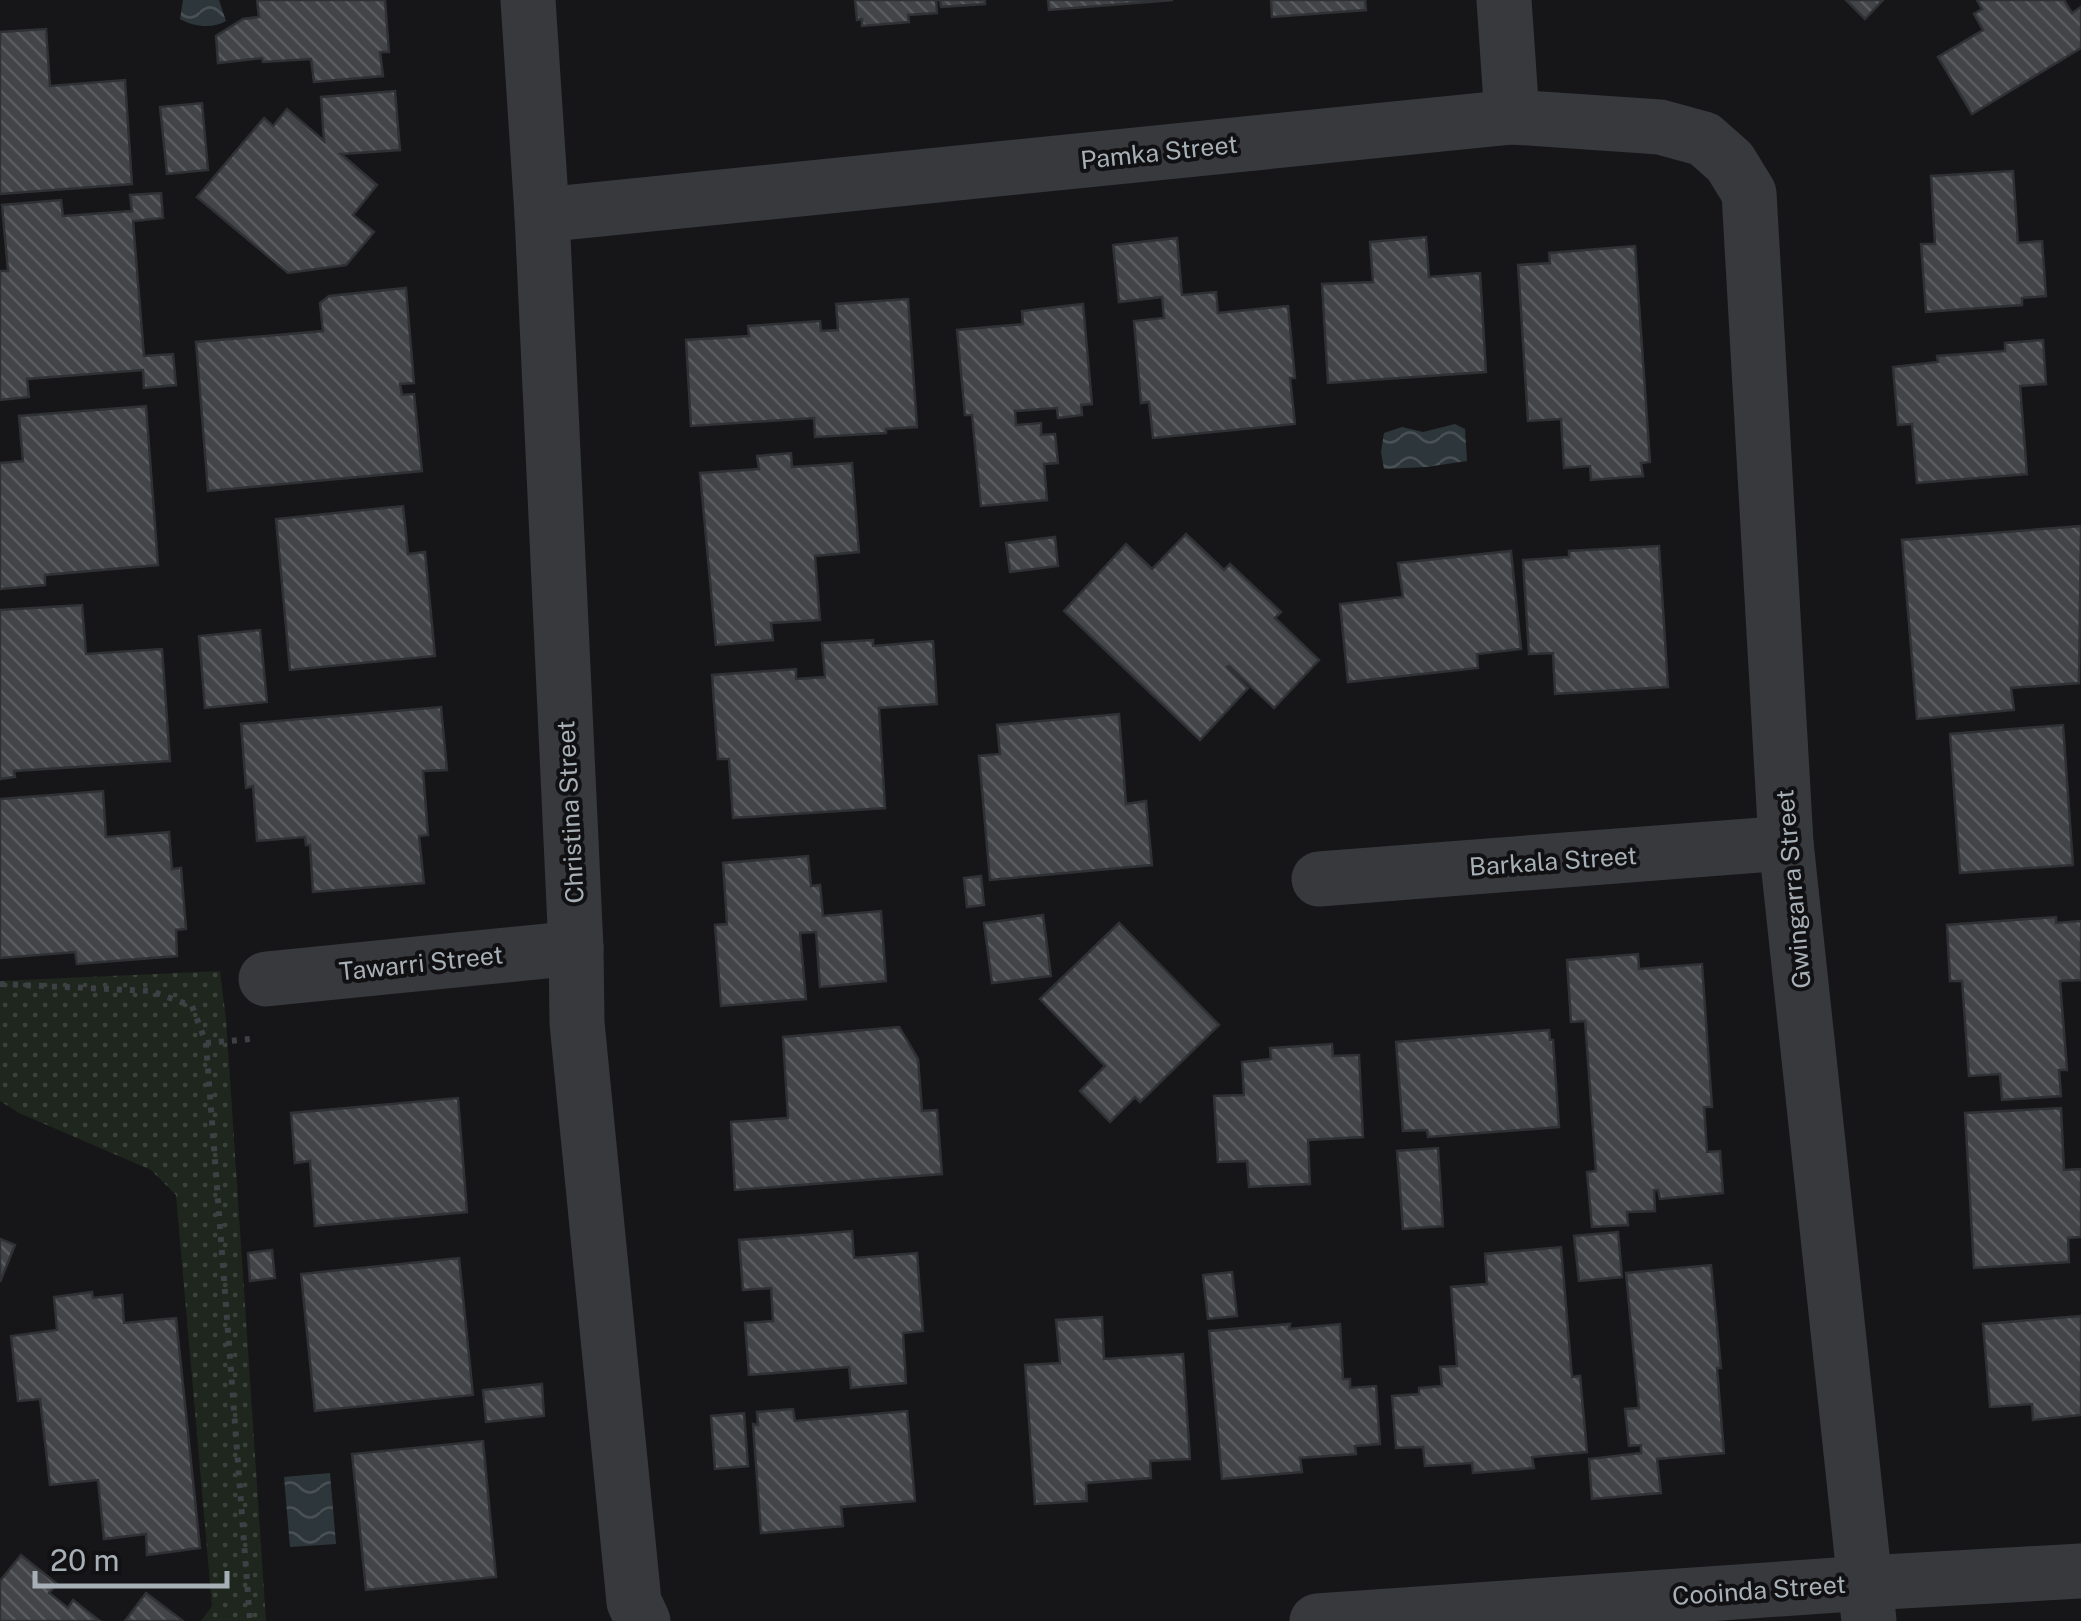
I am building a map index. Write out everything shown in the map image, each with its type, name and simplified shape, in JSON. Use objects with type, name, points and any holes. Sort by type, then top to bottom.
[{"type":"street","name":"Christina Street","points":[[528,0],[542,214],[577,1023],[634,1602],[643,1621]]},
{"type":"street","points":[[1504,0],[1512,117]]},
{"type":"street","name":"Pamka Street","points":[[542,214],[1512,117],[1660,126],[1704,139],[1730,162],[1748,193]]},
{"type":"street","name":"Gwingarra Street","points":[[1748,193],[1786,843],[1868,1602]]},
{"type":"street","name":"Barkala Street","points":[[1319,880],[1786,843]]},
{"type":"street","name":"Tawarri Street","points":[[266,979],[576,948]]},
{"type":"street","name":"Cooinda Street","points":[[1317,1621],[1868,1602],[2081,1571]]},
{"type":"path","points":[[0,984],[151,991],[192,1006],[206,1043],[250,1621]]},
{"type":"shaded area","points":[[220,971],[266,1621],[201,1621],[212,1606],[176,1195],[151,1170],[19,1113],[0,1101],[0,981]]},
{"type":"water","points":[[183,0],[219,0],[226,21],[209,26],[185,22],[180,19]]},
{"type":"water","points":[[1455,424],[1465,429],[1467,461],[1384,469],[1384,433],[1402,427],[1423,432]]},
{"type":"water","points":[[330,1473],[336,1544],[290,1547],[284,1477]]},
{"type":"building","points":[[257,0],[385,0],[389,52],[380,52],[383,76],[314,82],[311,59],[263,62],[262,58],[218,63],[216,36],[243,19],[259,17]]},
{"type":"building","points":[[855,0],[936,0],[937,13],[908,15],[909,22],[862,26],[862,19],[857,20]]},
{"type":"building","points":[[940,0],[985,0],[985,4],[941,7]]},
{"type":"building","points":[[1048,0],[1173,0],[1049,10]]},
{"type":"building","points":[[1271,0],[1365,0],[1366,10],[1272,17]]},
{"type":"building","points":[[1846,0],[1883,0],[1865,19]]},
{"type":"building","points":[[1977,0],[2064,0],[2072,13],[2081,7],[2081,48],[1972,114],[1938,57],[1983,30],[1974,14],[1982,9]]},
{"type":"building","points":[[46,29],[50,86],[125,80],[132,184],[0,194],[0,32]]},
{"type":"building","points":[[395,91],[400,150],[341,154],[377,185],[353,215],[374,232],[346,265],[288,273],[197,197],[264,118],[273,126],[287,109],[324,141],[321,97]]},
{"type":"building","points":[[202,103],[208,170],[167,174],[160,107]]},
{"type":"building","points":[[2013,171],[2018,243],[2042,241],[2046,296],[2022,298],[2022,305],[1926,312],[1921,244],[1935,244],[1931,176]]},
{"type":"building","points":[[161,193],[163,218],[133,221],[144,356],[173,354],[176,385],[144,388],[143,370],[27,379],[29,397],[0,400],[0,271],[8,271],[2,205],[61,200],[63,216],[132,211],[130,195]]},
{"type":"building","points":[[1426,237],[1429,277],[1480,273],[1486,372],[1328,383],[1322,284],[1373,282],[1370,242]]},
{"type":"building","points":[[1177,238],[1182,295],[1216,292],[1218,313],[1288,306],[1295,424],[1153,438],[1149,402],[1141,403],[1134,321],[1164,318],[1162,297],[1119,302],[1113,245]]},
{"type":"building","points":[[1635,246],[1650,462],[1641,463],[1643,476],[1591,480],[1590,466],[1564,468],[1561,419],[1528,421],[1518,265],[1550,263],[1549,253]]},
{"type":"building","points":[[406,288],[414,383],[400,384],[402,395],[414,394],[422,471],[208,491],[196,342],[323,331],[320,303],[329,296]]},
{"type":"building","points":[[908,299],[917,427],[815,437],[814,418],[691,426],[686,340],[749,336],[748,326],[820,321],[821,331],[838,330],[836,304]]},
{"type":"building","points":[[1083,304],[1092,404],[1081,405],[1082,415],[1058,418],[1057,408],[1015,411],[1016,425],[1041,423],[1041,435],[1055,434],[1058,463],[1044,464],[1047,500],[981,506],[972,415],[965,415],[957,330],[1023,324],[1022,311]]},
{"type":"building","points":[[2043,340],[2046,384],[2020,386],[2027,474],[1917,483],[1912,424],[1898,425],[1893,367],[1938,362],[1937,356],[2005,351],[2005,343]]},
{"type":"building","points":[[146,406],[158,565],[45,575],[45,585],[0,589],[0,463],[23,461],[19,416]]},
{"type":"building","points":[[791,453],[792,467],[852,463],[859,552],[815,556],[820,620],[771,623],[773,640],[716,645],[700,473],[759,469],[757,456]]},
{"type":"building","points":[[403,506],[408,554],[425,552],[435,656],[290,670],[276,519]]},
{"type":"building","points":[[2081,526],[2079,683],[2011,688],[2014,710],[1917,719],[1902,540]]},
{"type":"building","points":[[1186,534],[1224,570],[1230,564],[1281,612],[1275,618],[1319,660],[1274,708],[1227,667],[1248,688],[1200,740],[1064,611],[1126,544],[1152,569]]},
{"type":"building","points":[[1055,537],[1058,566],[1010,572],[1006,543]]},
{"type":"building","points":[[1659,546],[1668,687],[1555,694],[1553,653],[1529,654],[1523,560],[1569,557],[1569,551]]},
{"type":"building","points":[[1511,551],[1521,649],[1477,654],[1478,668],[1348,682],[1340,604],[1403,597],[1398,563]]},
{"type":"building","points":[[82,605],[86,654],[162,649],[170,761],[14,771],[15,777],[0,779],[0,610]]},
{"type":"building","points":[[260,630],[267,702],[205,708],[199,636]]},
{"type":"building","points":[[873,640],[873,646],[933,641],[937,704],[879,708],[885,808],[733,818],[729,759],[718,759],[712,675],[796,669],[796,679],[825,677],[822,643]]},
{"type":"building","points":[[441,707],[447,770],[423,771],[428,835],[419,836],[424,883],[313,892],[310,845],[306,845],[305,837],[257,841],[253,786],[246,788],[241,724]]},
{"type":"building","points":[[1119,714],[1126,804],[1146,801],[1152,865],[990,880],[979,756],[1000,754],[997,725]]},
{"type":"building","points":[[2063,725],[2073,865],[1960,873],[1950,734]]},
{"type":"building","points":[[103,791],[106,837],[169,832],[172,869],[181,868],[186,929],[176,930],[177,956],[77,964],[75,952],[0,958],[0,799]]},
{"type":"building","points":[[808,856],[811,886],[820,885],[823,916],[881,911],[886,981],[820,987],[816,932],[800,933],[806,999],[721,1006],[715,925],[727,924],[723,863]]},
{"type":"building","points":[[981,876],[984,905],[967,907],[964,878]]},
{"type":"building","points":[[1043,915],[1051,976],[992,983],[984,923]]},
{"type":"building","points":[[2056,917],[2056,923],[2081,921],[2081,980],[2060,981],[2067,1070],[2059,1070],[2061,1096],[2002,1100],[2000,1074],[1969,1076],[1962,981],[1950,981],[1947,925]]},
{"type":"building","points":[[1119,923],[1219,1025],[1140,1102],[1135,1097],[1110,1122],[1080,1091],[1105,1066],[1040,999]]},
{"type":"building","points":[[1638,954],[1639,969],[1702,964],[1712,1107],[1704,1107],[1707,1152],[1720,1151],[1723,1193],[1660,1199],[1658,1190],[1654,1190],[1655,1211],[1627,1212],[1628,1225],[1592,1227],[1587,1172],[1596,1171],[1585,1021],[1571,1022],[1567,960]]},
{"type":"building","points":[[899,1027],[918,1059],[922,1111],[937,1110],[942,1174],[735,1190],[731,1122],[788,1118],[783,1037]]},
{"type":"building","points":[[1549,1030],[1559,1127],[1428,1137],[1427,1130],[1403,1131],[1396,1042]]},
{"type":"building","points":[[1332,1044],[1333,1056],[1359,1055],[1363,1137],[1308,1140],[1310,1184],[1249,1187],[1247,1161],[1218,1162],[1214,1096],[1244,1095],[1242,1062],[1271,1059],[1270,1048]]},
{"type":"building","points":[[458,1098],[467,1212],[315,1226],[310,1161],[295,1163],[291,1113]]},
{"type":"building","points":[[2061,1108],[2064,1170],[2081,1169],[2081,1237],[2068,1238],[2069,1262],[1974,1268],[1965,1113]]},
{"type":"building","points":[[1438,1148],[1443,1226],[1403,1229],[1397,1151]]},
{"type":"building","points":[[852,1231],[854,1258],[917,1253],[923,1331],[903,1333],[906,1383],[851,1388],[849,1367],[749,1375],[745,1323],[773,1321],[771,1288],[743,1290],[739,1240]]},
{"type":"building","points":[[1618,1232],[1622,1277],[1579,1281],[1574,1236]]},
{"type":"building","points":[[0,1239],[15,1245],[0,1282]]},
{"type":"building","points":[[1561,1247],[1572,1377],[1580,1376],[1587,1452],[1532,1457],[1534,1468],[1473,1473],[1472,1463],[1425,1466],[1423,1447],[1396,1448],[1392,1396],[1419,1394],[1419,1388],[1442,1386],[1440,1367],[1457,1366],[1451,1287],[1487,1284],[1485,1254]]},
{"type":"building","points":[[272,1250],[275,1278],[250,1281],[248,1253]]},
{"type":"building","points":[[459,1258],[473,1395],[315,1411],[301,1274]]},
{"type":"building","points":[[1711,1265],[1724,1453],[1657,1459],[1661,1493],[1592,1499],[1589,1459],[1641,1453],[1641,1445],[1629,1446],[1625,1409],[1639,1408],[1626,1273]]},
{"type":"building","points":[[1232,1272],[1237,1316],[1208,1319],[1203,1275]]},
{"type":"building","points":[[92,1292],[93,1298],[122,1295],[124,1323],[176,1318],[200,1548],[147,1555],[146,1534],[104,1539],[98,1480],[50,1485],[40,1399],[18,1401],[11,1336],[57,1330],[54,1297]]},
{"type":"building","points":[[2081,1316],[2081,1415],[2033,1420],[2032,1404],[1990,1407],[1983,1324]]},
{"type":"building","points":[[1102,1317],[1104,1359],[1183,1354],[1190,1459],[1150,1461],[1151,1478],[1086,1483],[1087,1501],[1035,1504],[1025,1365],[1060,1363],[1056,1320]]},
{"type":"building","points":[[1290,1324],[1289,1329],[1340,1324],[1343,1379],[1350,1379],[1350,1388],[1376,1386],[1380,1444],[1355,1446],[1356,1454],[1300,1458],[1302,1472],[1222,1479],[1209,1331]]},
{"type":"building","points":[[542,1384],[544,1416],[486,1422],[483,1390]]},
{"type":"building","points":[[793,1409],[795,1421],[907,1411],[915,1501],[841,1507],[843,1526],[761,1533],[753,1424],[758,1425],[757,1412]]},
{"type":"building","points":[[744,1413],[748,1466],[715,1469],[711,1416]]},
{"type":"building","points":[[483,1441],[496,1577],[366,1590],[352,1454]]},
{"type":"building","points":[[21,1555],[57,1584],[49,1593],[68,1608],[73,1600],[100,1621],[0,1621],[0,1581]]},
{"type":"building","points":[[146,1593],[183,1621],[125,1621]]}]
